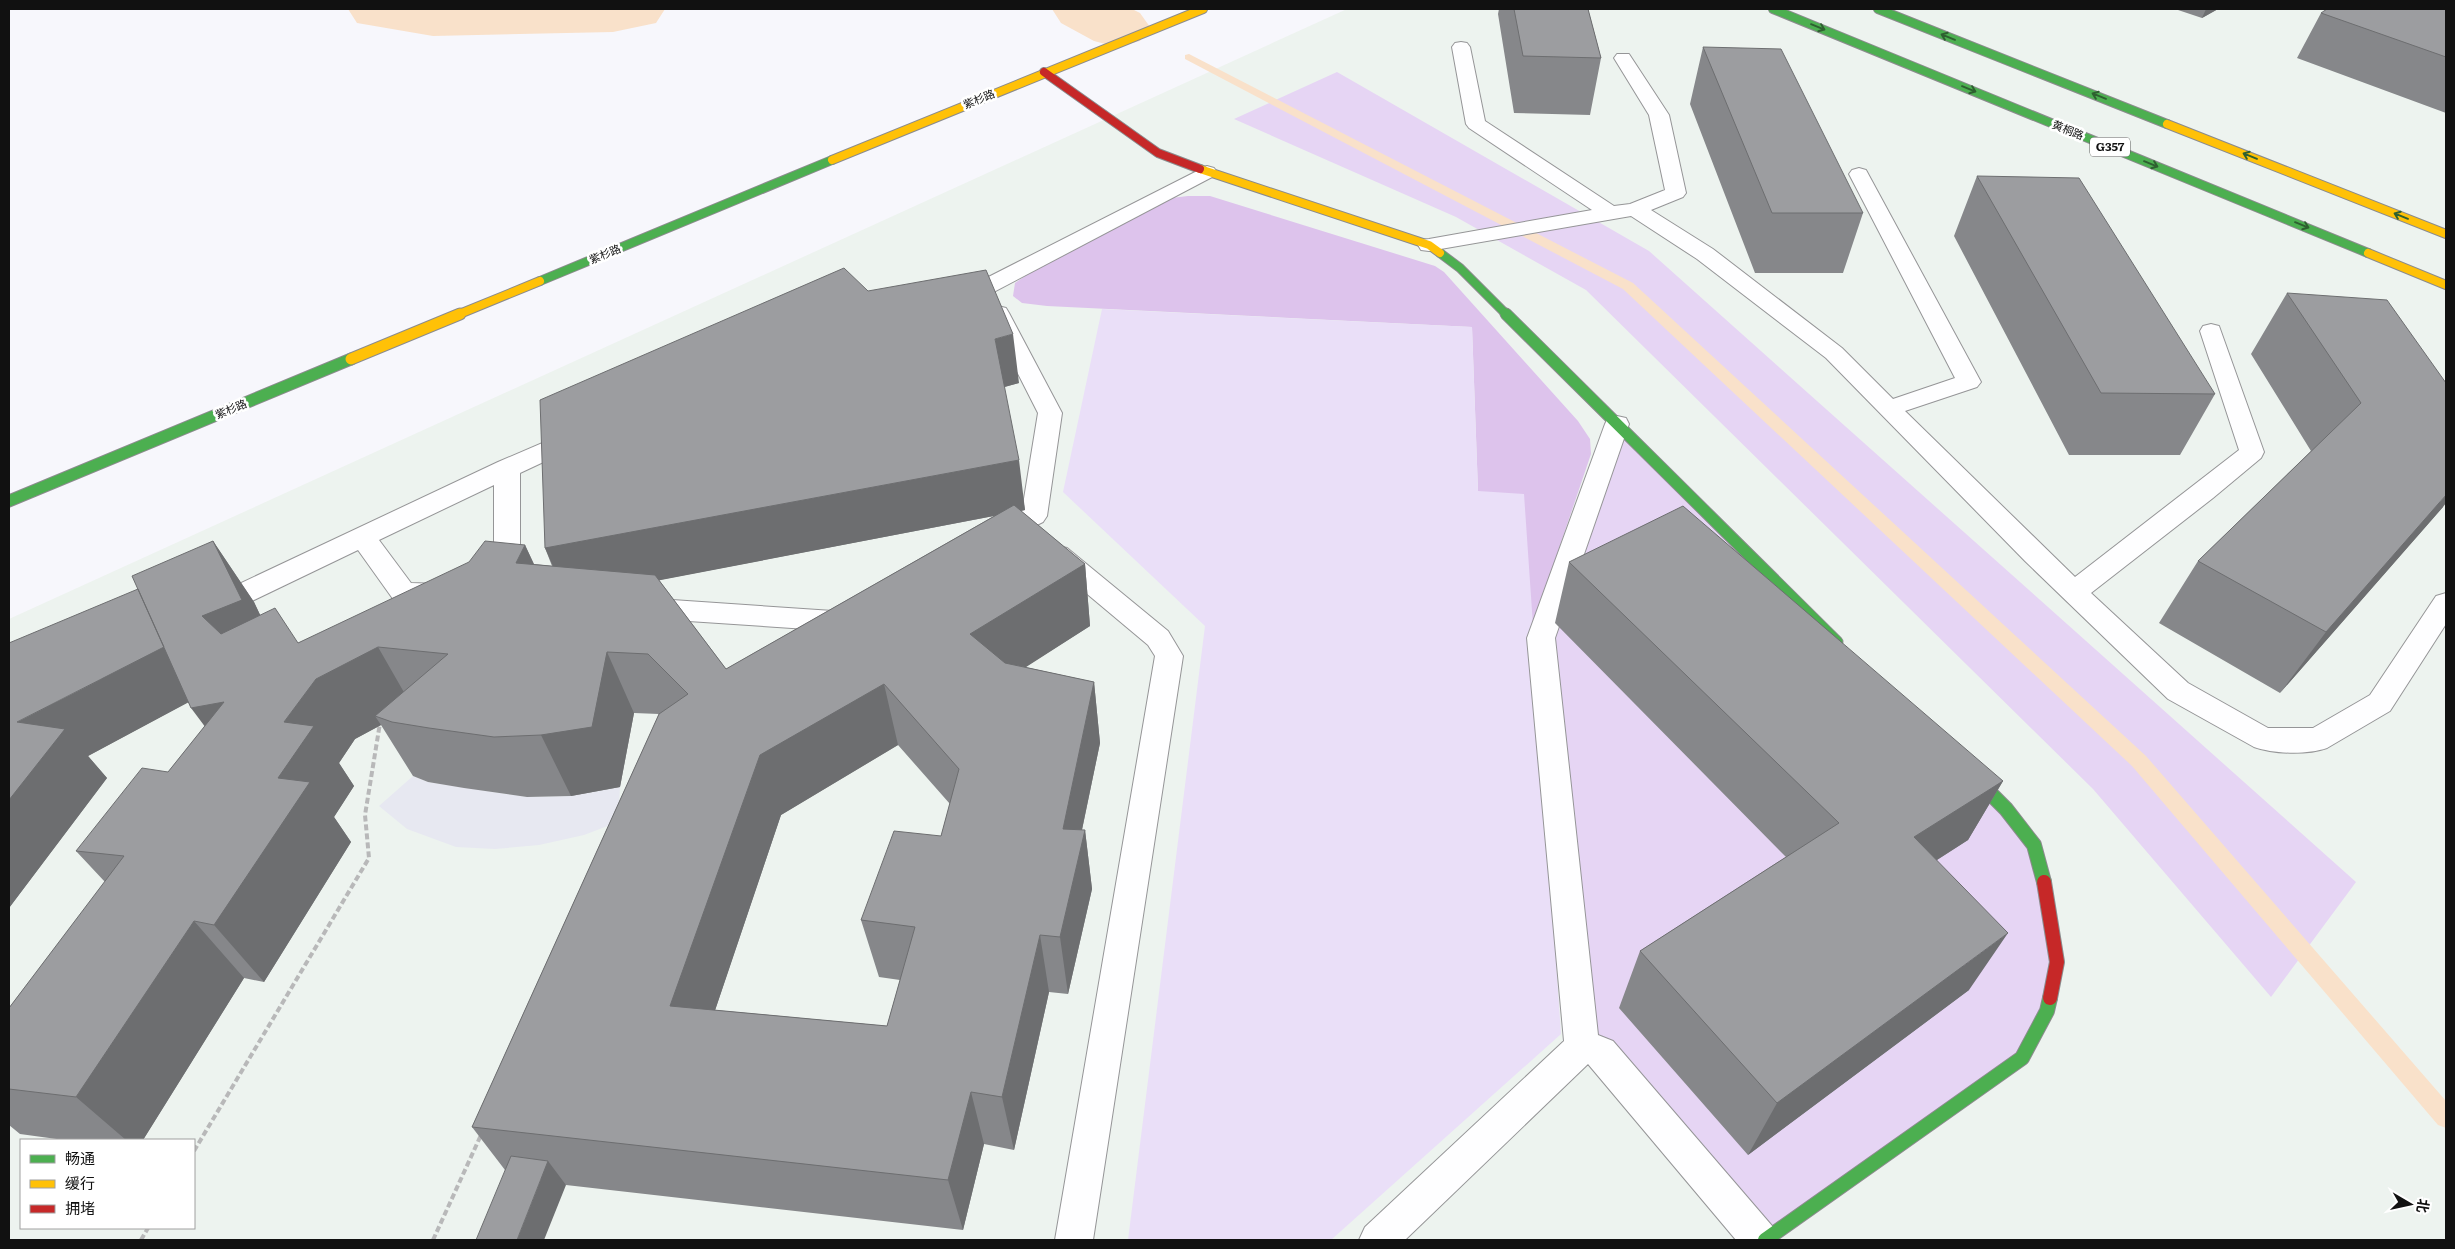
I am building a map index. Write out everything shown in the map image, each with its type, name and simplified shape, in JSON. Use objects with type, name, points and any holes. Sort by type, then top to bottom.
[{"type":"main road","name":"紫杉路","points":[[9,501],[1044,72],[1203,9]]},
{"type":"main road","name":"黄桐路","points":[[1773,9],[2446,284]]},
{"type":"main road","points":[[1878,9],[2446,234]]},
{"type":"main road","points":[[1044,72],[1158,153],[1207,172],[1429,245],[1460,268],[1844,649]]},
{"type":"main road","points":[[1765,1240],[2022,1058],[2047,1011],[2058,962],[2048,897],[2034,845],[2006,809],[1956,760]]},
{"type":"street","points":[[1461,47],[1476,124],[1610,213]]},
{"type":"street","points":[[1429,245],[1635,209],[1676,193],[1659,115],[1623,58]]},
{"type":"street","points":[[940,305],[957,302],[1207,172]]},
{"type":"street","points":[[1859,174],[1969,382],[1889,408]]},
{"type":"street","points":[[1635,209],[1705,254],[1834,353],[2074,592],[2178,691],[2264,739],[2317,740],[2380,702],[2446,603]]},
{"type":"street","points":[[977,547],[1034,516],[1050,413],[985,287]]},
{"type":"street","points":[[2074,592],[2204,492],[2252,452],[2211,330]]},
{"type":"street","points":[[1582,1047],[1541,638],[1617,424]]},
{"type":"street","points":[[194,617],[596,427]]},
{"type":"street","points":[[362,537],[403,592],[495,598],[508,468]]},
{"type":"street","points":[[1020,524],[1158,638],[1169,656],[1074,1240]]},
{"type":"street","points":[[623,606],[837,621],[872,602]]},
{"type":"street","points":[[1378,1240],[1582,1047]]},
{"type":"street","points":[[1582,1047],[1601,1052],[1760,1240]]},
{"type":"path","points":[[195,1149],[369,858],[364,815],[381,718]]},
{"type":"path","points":[[432,1240],[482,1133]]},
{"type":"path","points":[[141,1240],[147,1229]]},
{"type":"shaded area","points":[[1347,9],[2446,9],[2446,1240],[9,1240],[9,619]]},
{"type":"shaded area","points":[[1337,72],[1649,251],[2356,882],[2271,997],[2093,789],[1586,290],[1456,217],[1234,119]]},
{"type":"shaded area","points":[[1210,196],[1435,266],[1444,272],[1578,421],[1590,439],[1591,454],[1528,640],[1478,491],[1472,327],[1047,306],[1022,303],[1013,296],[1015,283],[1040,266],[1163,199]]},
{"type":"shaded area","points":[[1102,309],[1472,327],[1478,491],[1524,494],[1561,1034],[1331,1240],[1128,1240],[1205,626],[1063,492]]},
{"type":"shaded area","points":[[1617,424],[2034,845],[2057,962],[2022,1058],[1765,1240],[1760,1240],[1601,1052],[1582,1047],[1541,638]]},
{"type":"shaded area","points":[[413,776],[428,782],[527,797],[571,796],[620,787],[618,822],[584,835],[539,845],[495,849],[456,847],[407,829],[379,806]]},
{"type":"building","points":[[1514,9],[1588,9],[1601,58],[1523,56]]},
{"type":"building","points":[[2327,9],[2446,9],[2446,57],[2321,13]]},
{"type":"building","points":[[1703,47],[1781,49],[1863,213],[1772,213]]},
{"type":"building","points":[[1977,176],[2079,178],[2215,394],[2101,393]]},
{"type":"building","points":[[844,268],[868,291],[986,270],[1013,334],[995,339],[1019,460],[545,548],[540,400]]},
{"type":"building","points":[[2287,293],[2387,300],[2446,383],[2446,495],[2326,632],[2198,561],[2361,403]]},
{"type":"building","points":[[1014,505],[1085,564],[970,634],[1005,663],[1094,682],[1063,829],[1085,830],[1060,937],[1040,935],[1002,1097],[971,1092],[948,1180],[472,1127],[659,714],[688,694],[648,654],[607,652],[592,727],[541,735],[494,737],[392,722],[375,716],[448,654],[378,647],[316,679],[284,722],[314,726],[278,778],[310,782],[214,925],[194,921],[76,1097],[9,1089],[9,1008],[124,856],[76,851],[142,768],[168,772],[224,702],[191,708],[132,576],[213,541],[242,600],[202,616],[221,634],[275,608],[298,643],[469,562],[485,541],[525,545],[516,563],[655,575],[726,669]],"holes":[[[884,684],[959,769],[941,836],[894,831],[861,920],[915,927],[887,1026],[670,1006],[760,755]]]},
{"type":"building","points":[[1683,506],[2003,781],[1914,837],[2008,933],[1777,1103],[1640,951],[1839,823],[1569,562]]},
{"type":"building","points":[[138,589],[164,647],[17,722],[65,729],[9,800],[9,643]]},
{"type":"building","points":[[511,1156],[548,1161],[517,1240],[476,1240]]},
{"type":"waterway","points":[[380,9],[433,17],[613,13],[633,9]]},
{"type":"waterway","points":[[1084,9],[1117,27]]},
{"type":"waterway","points":[[1189,57],[1628,286],[2139,761],[2446,1117]]},
{"type":"traffic: fast","points":[[1773,9],[2368,253]]},
{"type":"traffic: fast","points":[[1878,9],[2167,124]]},
{"type":"traffic: fast","points":[[540,281],[832,160]]},
{"type":"traffic: fast","points":[[1440,253],[1460,268],[1837,642]]},
{"type":"traffic: fast","points":[[9,501],[351,359]]},
{"type":"traffic: fast","points":[[1967,770],[2006,809],[2034,845],[2044,882]]},
{"type":"traffic: fast","points":[[1765,1240],[2022,1058],[2047,1011],[2050,998]]},
{"type":"traffic: slow","points":[[832,160],[1203,9]]},
{"type":"traffic: slow","points":[[2167,124],[2446,234]]},
{"type":"traffic: slow","points":[[1200,169],[1429,245],[1440,253]]},
{"type":"traffic: slow","points":[[2368,253],[2446,285]]},
{"type":"traffic: slow","points":[[351,359],[540,281]]},
{"type":"traffic: jam","points":[[1044,72],[1158,153],[1200,169]]},
{"type":"traffic: jam","points":[[2044,882],[2057,962],[2050,998]]}]
